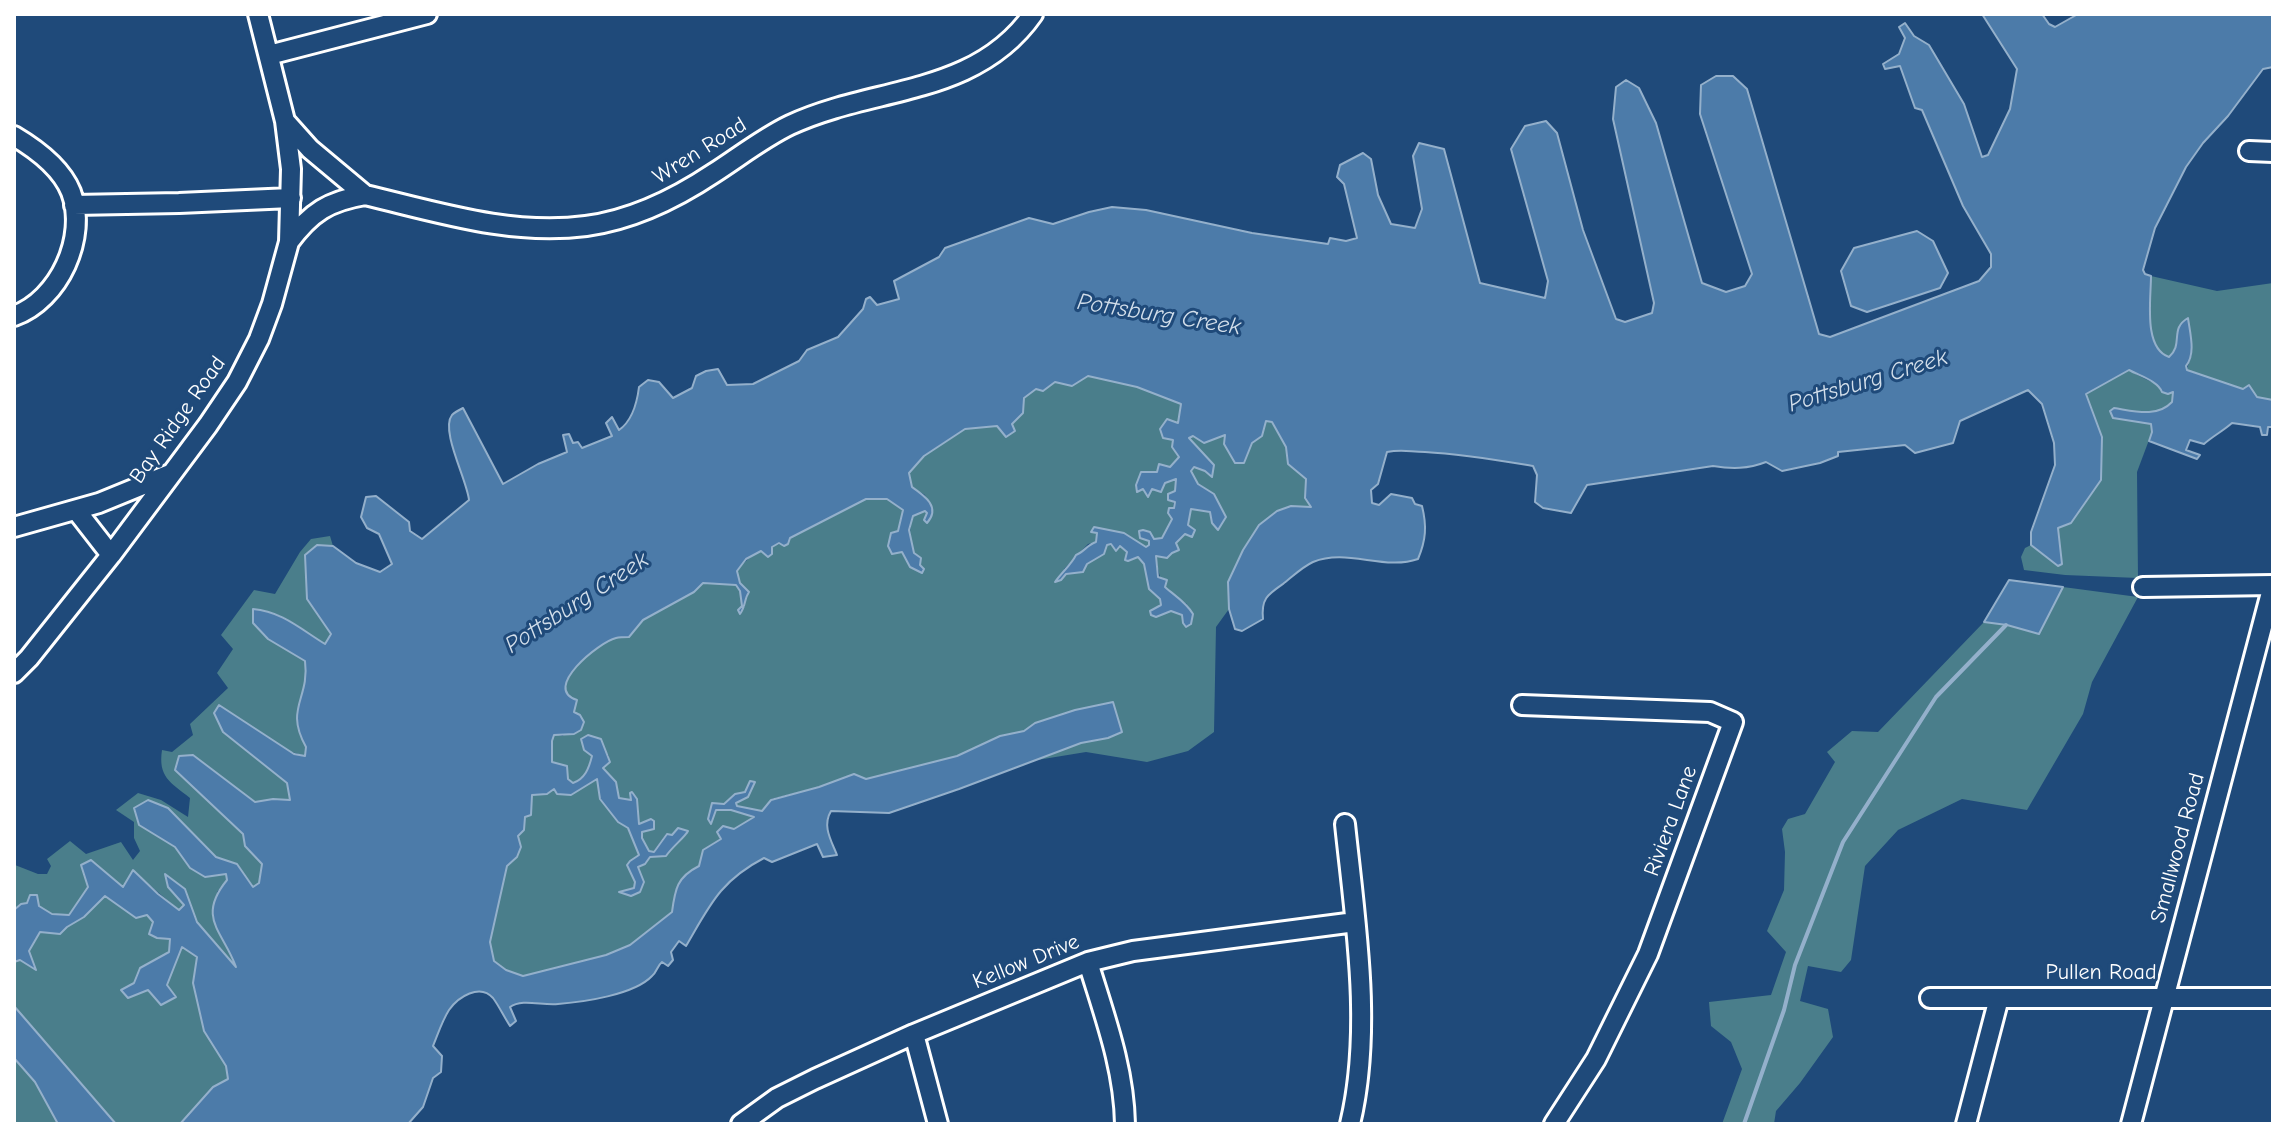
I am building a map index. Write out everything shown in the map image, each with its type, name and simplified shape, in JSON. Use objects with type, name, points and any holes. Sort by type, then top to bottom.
[{"type":"street","name":"Bay Ridge Road","points":[[14,673],[111,555],[237,382],[259,339],[272,304],[289,242],[291,169],[285,121],[258,14]]},
{"type":"street","points":[[269,55],[427,14]]},
{"type":"street","name":"Wren Road","points":[[285,121],[310,149],[365,195],[507,227],[553,229],[611,222],[688,189],[790,125],[814,115],[939,82],[975,66],[1022,30],[1033,14]]},
{"type":"street","points":[[14,136],[34,148],[50,163],[71,192],[75,228],[73,248],[63,272],[47,295],[25,312],[14,316]]},
{"type":"street","points":[[2249,151],[2273,152]]},
{"type":"street","points":[[289,242],[304,221],[325,208],[344,199],[365,195]]},
{"type":"street","points":[[74,205],[291,198]]},
{"type":"street","points":[[14,527],[99,503],[171,474]]},
{"type":"street","points":[[76,510],[111,555]]},
{"type":"street","points":[[2143,587],[2273,585]]},
{"type":"street","name":"Smallwood Road","points":[[2131,1124],[2273,585]]},
{"type":"street","name":"Riviera Lane","points":[[1522,705],[1710,712],[1733,722],[1648,954],[1596,1059],[1554,1124]]},
{"type":"street","points":[[1345,824],[1360,966],[1360,1066],[1350,1124]]},
{"type":"street","name":"Kellow Drive","points":[[741,1124],[777,1098],[914,1034],[1088,962],[1133,951],[1355,922]]},
{"type":"street","points":[[1088,962],[1119,1066],[1125,1096],[1125,1124]]},
{"type":"street","name":"Pullen Road","points":[[1930,998],[2273,998]]},
{"type":"street","points":[[1966,1124],[1999,998]]},
{"type":"street","points":[[914,1034],[938,1124]]},
{"type":"green space","points":[[2151,276],[2217,291],[2273,283],[2273,400],[2257,397],[2243,389],[2187,370],[2192,348],[2177,330],[2172,354],[2169,357],[2161,352],[2155,344],[2150,322]]},
{"type":"green space","points":[[2129,370],[2173,391],[2172,402],[2160,410],[2145,412],[2114,408],[2110,411],[2113,418],[2151,424],[2152,432],[2137,472],[2138,578],[2024,570],[2021,557],[2025,548],[2031,545],[2058,566],[2058,528],[2102,437],[2085,393]]},
{"type":"green space","points":[[1088,376],[1137,387],[1181,403],[1173,440],[1180,457],[1170,467],[1157,472],[1143,489],[1176,478],[1172,519],[1162,538],[1149,541],[1150,545],[1146,547],[1124,533],[1094,527],[1096,542],[1088,544],[1064,569],[1066,574],[1104,554],[1107,545],[1120,546],[1127,552],[1128,561],[1138,557],[1145,566],[1161,600],[1156,617],[1171,611],[1183,615],[1183,623],[1187,604],[1164,584],[1156,555],[1186,534],[1191,537],[1188,525],[1191,509],[1210,512],[1212,517],[1222,513],[1214,495],[1198,484],[1190,470],[1194,467],[1205,471],[1189,438],[1209,440],[1225,435],[1252,442],[1262,436],[1265,421],[1272,422],[1286,447],[1288,464],[1306,479],[1305,497],[1311,508],[1291,506],[1228,582],[1229,609],[1216,627],[1214,732],[1188,751],[1147,762],[1086,752],[1031,761],[1122,732],[1113,702],[1035,723],[1024,731],[1000,736],[957,756],[866,779],[853,774],[819,787],[771,799],[762,811],[737,806],[735,803],[745,793],[735,794],[716,810],[730,809],[755,817],[734,829],[717,833],[721,839],[699,866],[684,876],[675,891],[673,912],[630,945],[606,955],[523,976],[506,970],[494,961],[490,942],[507,866],[517,857],[518,836],[525,817],[531,815],[532,795],[547,794],[554,789],[571,795],[597,779],[618,822],[628,828],[639,856],[630,861],[634,888],[620,892],[631,896],[640,892],[638,867],[650,857],[666,855],[687,834],[666,834],[653,852],[649,851],[631,800],[619,798],[616,782],[602,767],[609,756],[604,749],[592,756],[586,772],[573,783],[552,763],[554,734],[563,736],[574,712],[566,693],[566,681],[580,662],[610,640],[629,637],[643,620],[694,592],[703,583],[736,585],[745,607],[736,571],[747,561],[766,548],[788,544],[789,538],[866,499],[887,499],[903,510],[899,533],[901,546],[910,567],[920,565],[911,541],[911,523],[913,516],[925,511],[930,520],[925,495],[912,487],[909,473],[924,456],[965,429],[997,426],[1006,436],[1024,398],[1036,389],[1043,391],[1055,382],[1072,386]]},
{"type":"green space","points":[[330,536],[333,546],[317,545],[305,555],[307,599],[332,634],[325,645],[283,617],[254,609],[253,623],[268,639],[305,661],[306,674],[298,722],[307,747],[305,756],[223,732],[287,783],[290,801],[273,799],[255,802],[193,755],[175,770],[243,834],[245,846],[262,864],[259,883],[254,887],[237,864],[216,857],[168,808],[163,839],[175,847],[190,868],[226,873],[227,880],[217,892],[238,970],[197,922],[191,908],[168,887],[184,905],[179,910],[133,871],[123,887],[83,873],[89,887],[69,915],[52,914],[39,906],[37,895],[14,910],[15,865],[38,874],[47,874],[51,866],[47,859],[70,841],[86,854],[121,842],[133,860],[140,851],[134,838],[134,822],[116,810],[138,793],[161,800],[188,817],[190,798],[164,773],[162,750],[172,752],[193,735],[190,724],[228,688],[217,673],[233,649],[221,635],[254,590],[275,594],[311,539]]},
{"type":"green space","points":[[2063,587],[2138,597],[2092,682],[2083,714],[2027,810],[1962,799],[1898,830],[1865,866],[1851,960],[1841,972],[1808,966],[1800,1001],[1828,1009],[1833,1037],[1776,1111],[1774,1124],[1722,1124],[1742,1069],[1731,1042],[1711,1026],[1709,1002],[1771,995],[1786,952],[1767,931],[1784,890],[1782,829],[1788,819],[1805,814],[1835,762],[1827,752],[1852,731],[1878,732],[1984,622],[2039,634]]},
{"type":"green space","points":[[105,896],[136,918],[147,914],[153,922],[157,938],[171,939],[169,952],[140,968],[134,983],[121,991],[148,990],[167,985],[182,947],[197,957],[193,983],[204,1031],[226,1066],[228,1080],[213,1087],[180,1124],[116,1124],[14,1006],[14,962],[20,960],[35,969],[29,951],[40,932],[60,934],[84,917]]},
{"type":"green space","points":[[14,1058],[35,1082],[58,1124],[14,1124]]},
{"type":"water","name":"Pottsburg Creek","points":[[1982,14],[2042,14],[2055,27],[2078,14],[2273,14],[2273,67],[2263,69],[2186,167],[2155,228],[2143,270],[2151,276],[2150,322],[2155,344],[2161,352],[2169,357],[2173,352],[2179,327],[2188,318],[2192,349],[2187,370],[2243,389],[2249,385],[2257,397],[2273,400],[2273,427],[2268,427],[2267,435],[2262,435],[2260,427],[2232,423],[2204,444],[2190,440],[2186,450],[2200,455],[2197,459],[2149,441],[2151,424],[2113,418],[2110,411],[2114,408],[2145,412],[2159,410],[2172,402],[2173,392],[2162,392],[2153,382],[2129,370],[2086,394],[2102,437],[2101,480],[2071,523],[2058,528],[2062,564],[2058,566],[2031,545],[2031,532],[2055,465],[2054,443],[2042,404],[2028,390],[1960,421],[1953,443],[1915,453],[1905,445],[1838,452],[1838,456],[1820,463],[1782,471],[1766,462],[1740,468],[1713,466],[1587,485],[1571,513],[1543,508],[1535,502],[1537,475],[1533,466],[1452,454],[1387,452],[1378,484],[1371,490],[1372,503],[1379,505],[1391,494],[1412,498],[1415,504],[1422,506],[1425,533],[1418,559],[1392,563],[1339,557],[1313,562],[1269,595],[1264,602],[1263,619],[1242,631],[1235,629],[1229,609],[1228,582],[1243,550],[1259,525],[1277,511],[1291,506],[1311,507],[1305,498],[1306,479],[1288,464],[1286,447],[1272,422],[1266,421],[1262,436],[1252,443],[1244,463],[1235,463],[1224,444],[1225,435],[1204,443],[1193,436],[1189,438],[1214,465],[1212,477],[1194,467],[1191,471],[1198,484],[1214,494],[1226,517],[1218,530],[1212,523],[1210,512],[1191,509],[1188,525],[1195,530],[1192,537],[1185,534],[1176,543],[1179,550],[1167,558],[1156,556],[1158,577],[1167,580],[1165,587],[1193,614],[1191,624],[1186,627],[1182,615],[1171,611],[1156,617],[1151,615],[1150,611],[1161,605],[1160,599],[1149,589],[1144,564],[1138,557],[1125,560],[1127,552],[1120,546],[1116,551],[1111,544],[1107,545],[1104,554],[1087,564],[1083,572],[1066,574],[1055,582],[1076,555],[1096,542],[1097,533],[1091,532],[1094,527],[1124,533],[1146,547],[1149,541],[1140,538],[1139,531],[1150,532],[1154,539],[1162,538],[1172,519],[1168,513],[1175,502],[1168,500],[1168,494],[1175,491],[1176,479],[1165,483],[1161,492],[1152,489],[1148,497],[1143,489],[1137,492],[1136,485],[1141,472],[1157,472],[1159,464],[1170,467],[1179,457],[1172,447],[1173,440],[1163,438],[1160,429],[1167,419],[1178,423],[1181,404],[1137,387],[1088,376],[1072,386],[1055,382],[1043,391],[1036,389],[1024,398],[1023,413],[1012,424],[1015,431],[1006,437],[997,426],[965,429],[924,456],[909,473],[912,487],[932,507],[927,523],[924,520],[925,511],[913,516],[909,530],[914,553],[921,558],[922,573],[910,567],[902,552],[892,554],[888,546],[891,533],[898,531],[903,510],[887,499],[866,499],[790,538],[788,544],[784,546],[779,543],[772,547],[772,554],[768,557],[761,551],[746,559],[737,571],[740,583],[749,592],[740,614],[740,591],[736,585],[703,583],[694,592],[643,620],[629,637],[608,641],[577,666],[566,686],[568,694],[577,700],[574,712],[584,722],[581,730],[574,734],[554,735],[552,762],[567,766],[568,779],[573,783],[586,772],[592,756],[584,750],[581,739],[588,735],[601,739],[610,762],[603,768],[616,782],[619,798],[631,800],[632,792],[637,799],[639,824],[651,819],[654,821],[654,829],[642,832],[649,851],[654,852],[667,834],[672,835],[678,828],[688,831],[666,856],[650,857],[638,867],[644,882],[640,892],[631,896],[619,892],[634,888],[635,882],[627,865],[639,855],[628,828],[618,822],[600,799],[597,779],[571,795],[557,794],[554,789],[547,794],[532,795],[531,815],[525,817],[524,830],[518,836],[521,847],[517,857],[507,866],[490,942],[494,961],[506,970],[523,976],[606,955],[630,945],[672,912],[678,884],[699,866],[703,850],[721,839],[717,832],[723,826],[734,829],[754,817],[731,810],[716,810],[711,824],[708,819],[712,803],[724,804],[735,794],[745,792],[750,781],[755,782],[748,797],[736,803],[737,806],[762,811],[771,800],[854,774],[866,779],[957,756],[1000,736],[1024,731],[1035,723],[1075,710],[1113,702],[1122,732],[1081,743],[889,813],[831,811],[827,828],[837,855],[823,857],[817,844],[772,862],[764,858],[749,867],[718,895],[686,946],[679,941],[671,952],[673,960],[668,966],[662,962],[652,976],[633,988],[581,1001],[515,1004],[510,1007],[516,1021],[510,1026],[488,994],[476,992],[463,997],[449,1010],[433,1046],[442,1056],[441,1072],[433,1078],[423,1107],[408,1124],[180,1124],[213,1087],[228,1079],[226,1066],[204,1031],[193,983],[197,957],[182,947],[167,985],[176,997],[161,1005],[148,990],[128,998],[121,990],[134,983],[140,968],[169,952],[170,939],[149,934],[153,922],[147,915],[136,918],[105,896],[84,917],[60,934],[40,932],[29,951],[36,970],[20,960],[14,962],[14,910],[27,903],[30,895],[37,895],[39,906],[52,914],[69,915],[88,887],[81,865],[91,860],[123,887],[133,870],[179,910],[184,905],[168,887],[165,874],[185,889],[197,922],[236,967],[213,915],[218,893],[227,880],[226,874],[205,877],[190,868],[175,847],[139,825],[134,808],[148,800],[168,808],[216,857],[237,864],[253,887],[259,883],[262,864],[245,846],[243,834],[175,770],[179,756],[193,755],[255,802],[290,800],[287,783],[223,732],[214,713],[219,705],[294,754],[305,756],[306,747],[300,734],[297,713],[306,674],[305,661],[268,639],[253,623],[253,609],[282,617],[325,644],[331,634],[307,599],[305,555],[317,545],[333,546],[356,563],[380,572],[392,564],[379,534],[367,528],[361,517],[366,497],[376,496],[409,522],[410,531],[422,539],[469,500],[449,432],[452,415],[463,408],[503,484],[567,452],[563,435],[569,434],[573,443],[578,442],[582,448],[612,436],[606,423],[612,417],[619,430],[624,426],[633,411],[639,387],[648,380],[659,382],[673,398],[692,388],[696,376],[706,371],[718,369],[727,385],[753,384],[799,361],[807,350],[838,337],[863,309],[866,299],[870,297],[877,305],[899,299],[894,281],[939,257],[945,248],[1029,218],[1053,224],[1112,207],[1146,210],[1252,233],[1328,244],[1330,238],[1346,241],[1357,238],[1344,184],[1337,177],[1340,165],[1363,153],[1371,159],[1378,195],[1391,224],[1415,228],[1422,209],[1413,156],[1419,143],[1444,149],[1480,283],[1545,298],[1548,281],[1511,149],[1525,126],[1546,121],[1557,133],[1583,230],[1616,319],[1625,322],[1652,313],[1654,303],[1613,119],[1616,87],[1626,80],[1639,88],[1656,123],[1702,283],[1726,292],[1745,286],[1752,274],[1700,114],[1701,85],[1716,76],[1733,76],[1747,89],[1819,334],[1830,337],[1979,281],[1991,267],[1991,254],[1963,206],[1922,110],[1915,108],[1900,66],[1885,69],[1883,64],[1899,54],[1905,38],[1899,27],[1905,23],[1914,36],[1929,45],[1964,104],[1982,157],[1988,155],[2010,109],[2017,69]]},
{"type":"water","points":[[1917,231],[1933,241],[1948,273],[1940,288],[1867,312],[1851,306],[1841,271],[1854,248]]},
{"type":"water","points":[[2009,580],[2063,587],[2039,634],[1984,622]]},
{"type":"water","points":[[14,1006],[116,1124],[58,1124],[35,1082],[14,1058]]},
{"type":"waterway","points":[[1744,1124],[1784,1010],[1795,965],[1843,842],[1936,697],[2006,625]]}]
